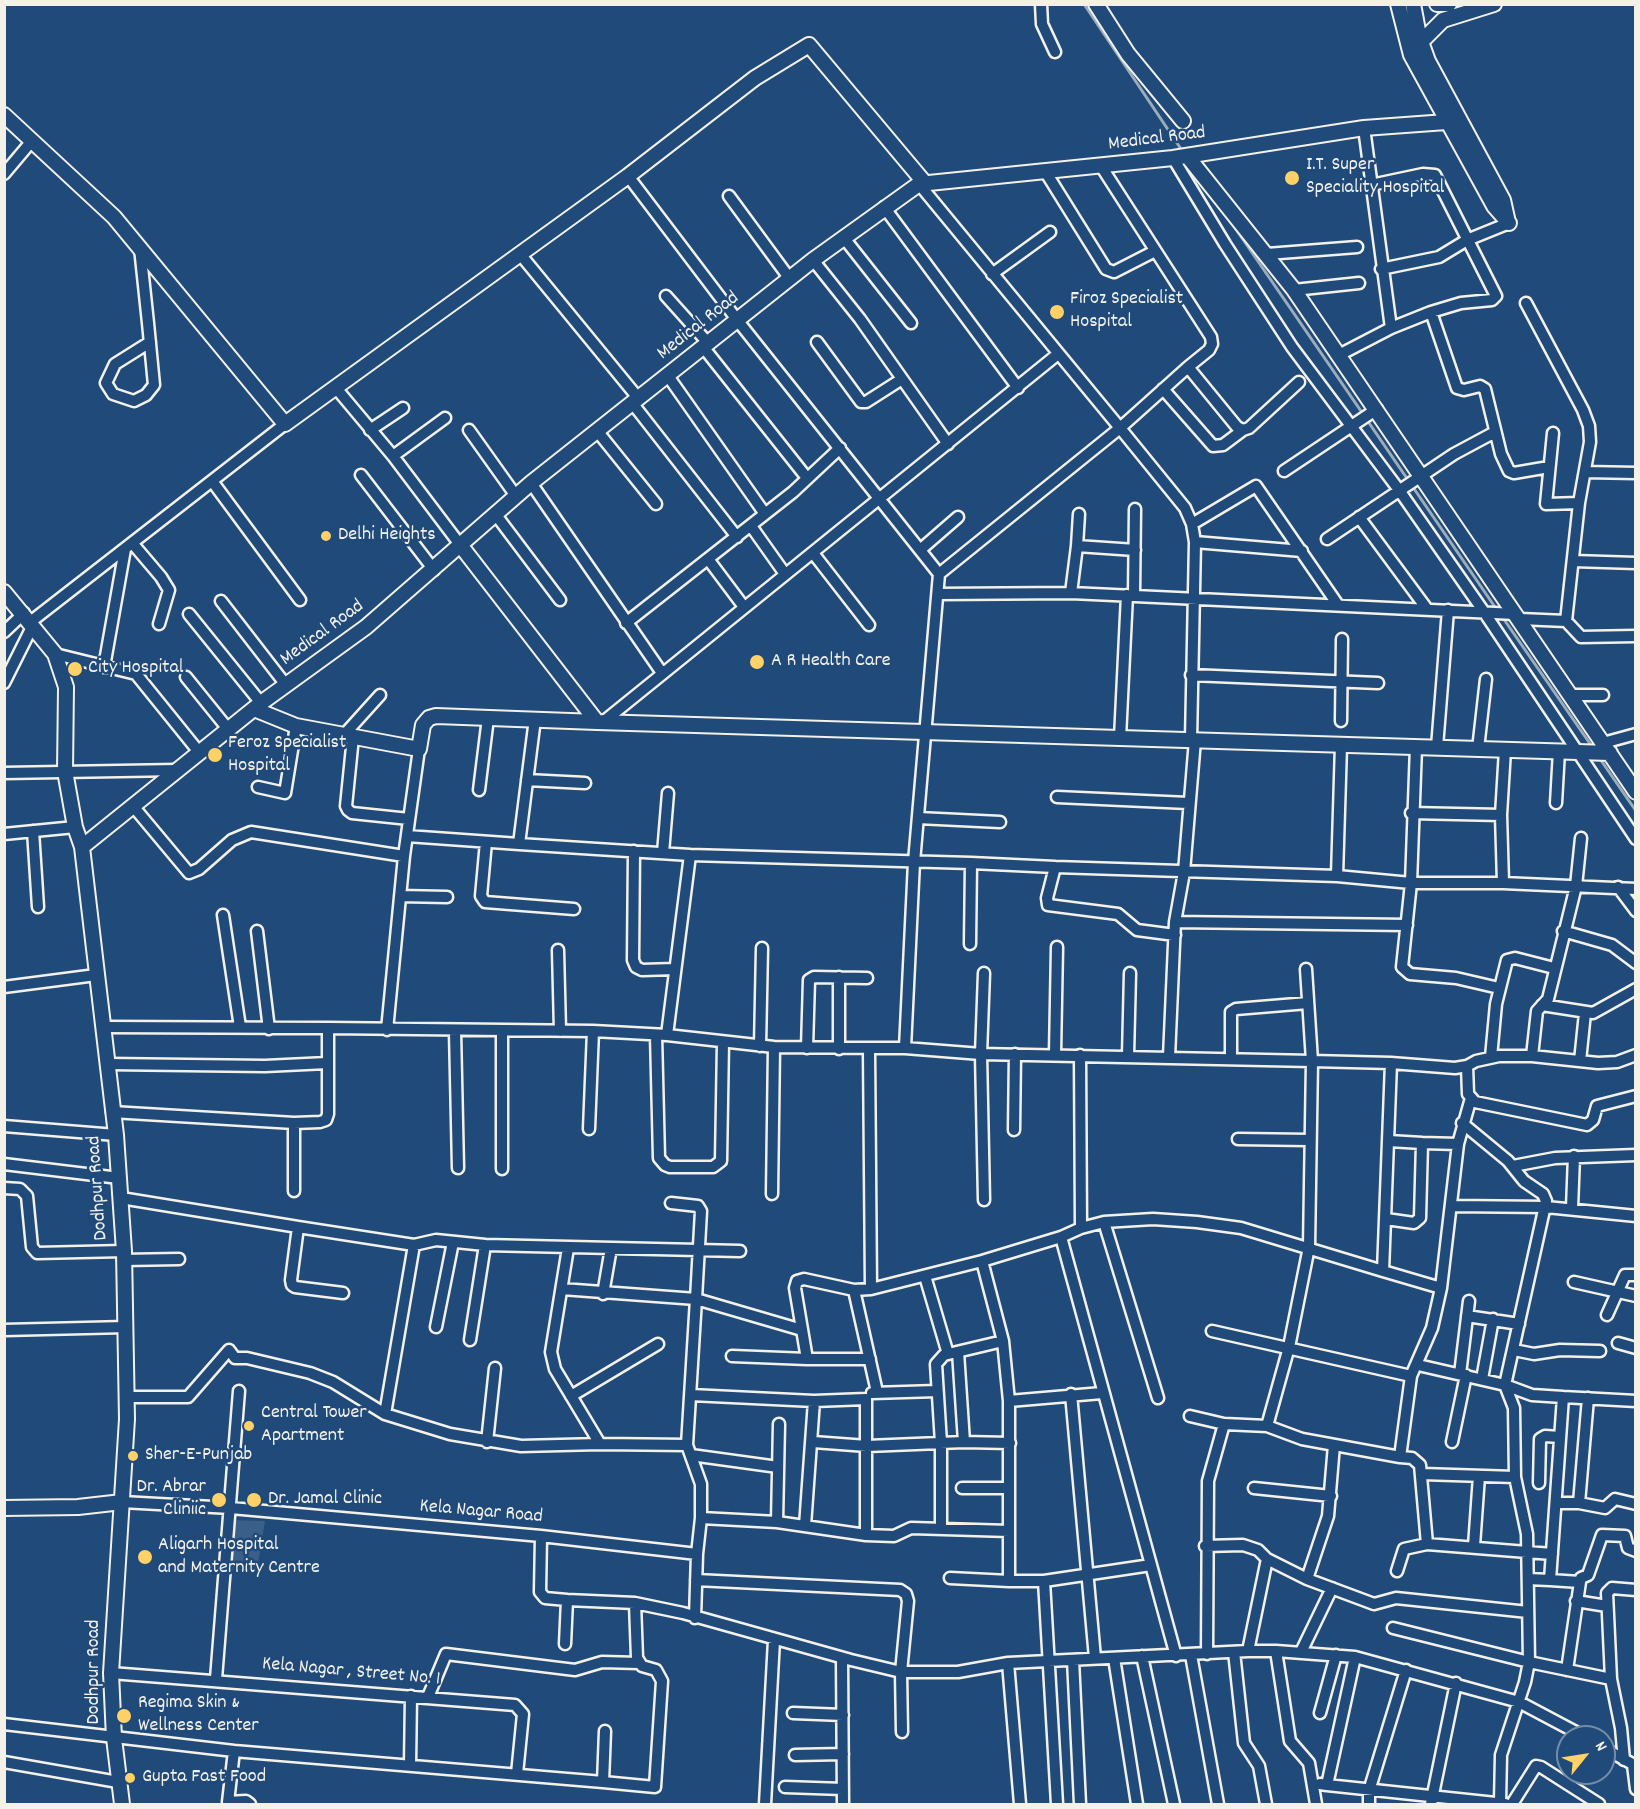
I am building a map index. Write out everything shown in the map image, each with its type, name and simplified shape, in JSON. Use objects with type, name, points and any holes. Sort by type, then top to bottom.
[{"type":"street","points":[[1041,4],[1042,24],[1055,52]]},
{"type":"street","points":[[1096,4],[1128,54],[1183,121]]},
{"type":"street","points":[[1398,4],[1410,55],[1454,122]]},
{"type":"street","points":[[1381,269],[1439,257],[1467,240],[1509,223],[1494,206],[1454,122],[1421,42],[1413,4]]},
{"type":"street","points":[[1437,4],[1449,4]]},
{"type":"street","points":[[1421,42],[1443,20],[1494,4]]},
{"type":"street","points":[[4,632],[28,621],[77,587],[285,424],[628,176],[756,78],[809,45],[922,183],[992,274],[1185,508],[1192,524],[1195,542],[1191,675],[1193,740],[1184,872],[1175,922],[1169,1057]]},
{"type":"street","points":[[4,115],[114,216],[285,424]]},
{"type":"street","name":"Medical Road","points":[[82,847],[257,706],[366,627],[531,483],[813,260],[884,207],[922,183],[1188,157],[1364,128],[1454,122]]},
{"type":"street","points":[[1364,128],[1381,269],[1391,328]]},
{"type":"street","points":[[4,174],[32,142]]},
{"type":"street","points":[[1188,157],[1294,290],[1339,355],[1371,412],[1422,475],[1571,695],[1635,840]]},
{"type":"street","points":[[1173,158],[1292,347],[1353,424],[1399,490],[1493,612],[1595,751],[1635,792]]},
{"type":"street","points":[[939,574],[1120,428],[1209,350],[1212,344],[1211,337],[1101,166]]},
{"type":"street","points":[[1045,171],[1106,269],[1114,272],[1155,251]]},
{"type":"street","points":[[1339,355],[1391,328],[1431,312],[1461,303],[1492,300],[1496,296],[1435,175],[1423,174],[1371,185]]},
{"type":"street","points":[[628,176],[738,321],[939,574],[914,862],[905,1048]]},
{"type":"street","points":[[729,196],[790,279]]},
{"type":"street","points":[[884,207],[1018,388]]},
{"type":"street","points":[[992,274],[1050,232]]},
{"type":"street","points":[[844,238],[911,323]]},
{"type":"street","points":[[1267,254],[1358,247]]},
{"type":"street","points":[[140,248],[150,342],[154,385],[146,395],[134,401],[113,394],[106,383],[115,364],[150,342]]},
{"type":"street","points":[[520,254],[636,401],[737,537]]},
{"type":"street","points":[[813,260],[860,319],[948,444]]},
{"type":"street","points":[[1294,290],[1359,283]]},
{"type":"street","points":[[666,297],[807,478]]},
{"type":"street","points":[[1526,303],[1586,418],[1590,442],[1579,503],[1566,621]]},
{"type":"street","points":[[1431,312],[1457,388],[1460,391],[1483,387],[1495,432],[1509,471],[1514,473],[1549,467]]},
{"type":"street","points":[[817,342],[861,402],[866,402],[902,379]]},
{"type":"street","points":[[600,722],[1058,354]]},
{"type":"street","points":[[1188,367],[1237,427],[1243,430]]},
{"type":"street","points":[[668,376],[765,514]]},
{"type":"street","points":[[1162,389],[1213,446],[1223,445],[1249,428],[1299,382]]},
{"type":"street","points":[[336,388],[393,456],[600,722]]},
{"type":"street","points":[[370,430],[403,408]]},
{"type":"street","points":[[1284,471],[1371,412]]},
{"type":"street","points":[[393,456],[445,418]]},
{"type":"street","points":[[469,430],[516,496]]},
{"type":"street","points":[[598,432],[656,504]]},
{"type":"street","points":[[1327,539],[1462,448],[1495,432]]},
{"type":"street","points":[[1553,434],[1546,504],[1579,503]]},
{"type":"street","points":[[626,623],[751,526],[840,448]]},
{"type":"street","points":[[1585,471],[1635,473]]},
{"type":"street","points":[[361,475],[434,570]]},
{"type":"street","points":[[212,481],[300,600]]},
{"type":"street","points":[[531,483],[662,673]]},
{"type":"street","points":[[1192,524],[1257,486],[1338,605]]},
{"type":"street","points":[[1120,738],[1135,550],[1135,510]]},
{"type":"street","points":[[496,514],[560,600]]},
{"type":"street","points":[[1071,592],[1079,514]]},
{"type":"street","points":[[1359,516],[1427,609]]},
{"type":"street","points":[[920,550],[958,517]]},
{"type":"street","points":[[751,526],[785,574]]},
{"type":"street","points":[[1195,542],[1302,551]]},
{"type":"street","points":[[129,546],[161,577],[168,590],[159,624]]},
{"type":"street","points":[[104,667],[129,546]]},
{"type":"street","points":[[1077,546],[1135,550]]},
{"type":"street","points":[[813,553],[869,625]]},
{"type":"street","points":[[708,559],[744,607]]},
{"type":"street","points":[[1573,561],[1635,564]]},
{"type":"street","name":"Dodhpur Road","points":[[4,592],[55,654],[66,687],[65,771],[75,827],[82,847],[116,1135],[121,1198],[127,1396],[111,1673],[114,1738],[122,1804]]},
{"type":"street","points":[[938,594],[1071,592],[1493,612],[1566,621],[1581,637],[1635,636]]},
{"type":"street","points":[[221,601],[286,685]]},
{"type":"street","points":[[1437,747],[1448,610]]},
{"type":"street","points":[[189,614],[257,706],[296,726],[420,748]]},
{"type":"street","points":[[4,683],[28,621]]},
{"type":"street","points":[[1341,721],[1342,639]]},
{"type":"street","points":[[55,654],[136,675],[199,753]]},
{"type":"street","points":[[1191,675],[1378,683]]},
{"type":"street","points":[[186,677],[228,729]]},
{"type":"street","points":[[1478,749],[1486,679]]},
{"type":"street","points":[[380,694],[348,736],[346,806],[352,813],[409,819]]},
{"type":"street","points":[[1571,695],[1603,695]]},
{"type":"street","points":[[387,1030],[404,856],[423,725],[429,718],[535,719],[1558,751],[1595,751],[1635,734]]},
{"type":"street","points":[[479,790],[488,718]]},
{"type":"street","points":[[519,844],[535,719]]},
{"type":"street","points":[[258,787],[285,793],[296,726]]},
{"type":"street","points":[[1336,876],[1341,744]]},
{"type":"street","points":[[1416,747],[1411,813],[1411,883],[1402,967],[1405,972],[1456,978],[1499,988]]},
{"type":"street","points":[[1503,883],[1501,815],[1505,750]]},
{"type":"street","points":[[1556,803],[1558,751]]},
{"type":"street","points":[[4,773],[177,770]]},
{"type":"street","points":[[527,780],[585,783]]},
{"type":"street","points":[[663,853],[668,793]]},
{"type":"street","points":[[1057,797],[1188,803]]},
{"type":"street","points":[[133,806],[189,873],[199,869],[232,840],[251,832],[404,856]]},
{"type":"street","points":[[1411,813],[1501,815]]},
{"type":"street","points":[[918,818],[1000,822]]},
{"type":"street","points":[[4,834],[75,827]]},
{"type":"street","points":[[33,831],[38,907]]},
{"type":"street","points":[[407,836],[690,855],[1336,876],[1411,883],[1503,883],[1635,889]]},
{"type":"street","points":[[1532,1056],[1537,1011],[1548,999],[1576,886],[1581,838]]},
{"type":"street","points":[[486,842],[481,896],[485,902],[574,909]]},
{"type":"street","points":[[634,851],[633,960],[642,970],[675,969]]},
{"type":"street","points":[[690,855],[675,969],[662,1035],[659,1158],[665,1166],[713,1167],[721,1161],[723,1042]]},
{"type":"street","points":[[970,944],[971,863]]},
{"type":"street","points":[[1055,867],[1047,898],[1048,905],[1118,914],[1137,930],[1175,935]]},
{"type":"street","points":[[1617,888],[1635,911]]},
{"type":"street","points":[[400,896],[447,897]]},
{"type":"street","points":[[223,915],[240,1027]]},
{"type":"street","points":[[1175,922],[1407,925]]},
{"type":"street","points":[[257,931],[269,1029]]},
{"type":"street","points":[[1563,931],[1612,945],[1635,963]]},
{"type":"street","points":[[1055,1054],[1058,947]]},
{"type":"street","points":[[760,1046],[762,948]]},
{"type":"street","points":[[558,950],[560,1031]]},
{"type":"street","points":[[1491,1058],[1499,988],[1505,964],[1511,958],[1554,968]]},
{"type":"street","points":[[1267,1426],[1289,1347],[1309,1247],[1312,1062],[1306,969]]},
{"type":"street","points":[[984,973],[981,1054],[984,1200]]},
{"type":"street","points":[[1128,1056],[1130,973]]},
{"type":"street","points":[[4,987],[96,975]]},
{"type":"street","points":[[807,1048],[809,980],[814,977],[867,978]]},
{"type":"street","points":[[839,977],[839,1049]]},
{"type":"street","points":[[1542,1005],[1585,1013],[1602,1010],[1635,989]]},
{"type":"street","points":[[1231,1059],[1232,1012],[1236,1009],[1308,1003]]},
{"type":"street","points":[[1580,1061],[1585,1013]]},
{"type":"street","points":[[104,1027],[592,1031],[662,1035],[774,1047],[869,1050],[905,1048],[981,1054],[1391,1063],[1455,1068],[1491,1058],[1532,1056],[1617,1062],[1635,1056]]},
{"type":"street","points":[[112,1112],[294,1123],[320,1122],[326,1119],[328,1028]]},
{"type":"street","points":[[455,1031],[458,1168]]},
{"type":"street","points":[[502,1031],[502,1169]]},
{"type":"street","points":[[589,1129],[592,1031]]},
{"type":"street","points":[[772,1194],[774,1047]]},
{"type":"street","points":[[869,1050],[872,1289]]},
{"type":"street","points":[[1014,1130],[1015,1054]]},
{"type":"street","points":[[1080,1055],[1081,1228]]},
{"type":"street","points":[[1383,1271],[1391,1063]]},
{"type":"street","points":[[108,1064],[265,1066],[327,1064]]},
{"type":"street","points":[[1400,1457],[1411,1376],[1418,1365],[1431,1328],[1441,1288],[1458,1144],[1462,1123],[1471,1098],[1467,1066]]},
{"type":"street","points":[[1471,1098],[1474,1102],[1587,1125],[1593,1120],[1597,1106],[1635,1096]]},
{"type":"street","points":[[294,1123],[294,1191]]},
{"type":"street","points":[[1312,1783],[1431,1800],[1503,1803],[1501,1755],[1519,1702],[1529,1662],[1527,1534],[1515,1477],[1514,1408],[1505,1385],[1546,1207],[1543,1194],[1524,1181],[1513,1166],[1462,1123]]},
{"type":"street","points":[[4,1126],[116,1135]]},
{"type":"street","points":[[1238,1139],[1309,1140]]},
{"type":"street","points":[[1389,1141],[1458,1144]]},
{"type":"street","points":[[1386,1219],[1414,1222],[1420,1218],[1422,1143]]},
{"type":"street","points":[[1513,1166],[1574,1156],[1635,1155]]},
{"type":"street","points":[[1572,1208],[1574,1156]]},
{"type":"street","points":[[4,1164],[119,1178]]},
{"type":"street","points":[[4,1188],[24,1190],[32,1247],[37,1252],[179,1259]]},
{"type":"street","points":[[121,1198],[414,1245],[435,1240],[485,1245],[568,1248],[740,1251]]},
{"type":"street","points":[[671,1203],[700,1208],[689,1450],[701,1484],[695,1618]]},
{"type":"street","points":[[1452,1206],[1572,1208],[1635,1216]]},
{"type":"street","points":[[807,1359],[795,1288],[797,1281],[804,1279],[854,1290],[872,1289],[982,1261],[1104,1222],[1153,1219],[1240,1228],[1441,1288]]},
{"type":"street","points":[[1104,1222],[1158,1398]]},
{"type":"street","points":[[298,1227],[292,1285],[343,1293]]},
{"type":"street","points":[[1061,1237],[1176,1656]]},
{"type":"street","points":[[436,1327],[453,1242]]},
{"type":"street","points":[[386,1414],[414,1245]]},
{"type":"street","points":[[470,1340],[485,1245]]},
{"type":"street","points":[[568,1248],[551,1352],[555,1369],[600,1444]]},
{"type":"street","points":[[603,1294],[611,1248]]},
{"type":"street","points":[[982,1261],[1003,1341],[1009,1401],[1009,1581]]},
{"type":"street","points":[[1607,1316],[1624,1275],[1635,1275]]},
{"type":"street","points":[[925,1276],[953,1353],[964,1442]]},
{"type":"street","points":[[1574,1282],[1635,1296]]},
{"type":"street","points":[[562,1289],[603,1294],[696,1299],[802,1330]]},
{"type":"street","points":[[854,1290],[877,1392]]},
{"type":"street","points":[[1452,1442],[1463,1374],[1469,1301]]},
{"type":"street","points":[[1467,1316],[1519,1324]]},
{"type":"street","points":[[1482,1379],[1493,1319]]},
{"type":"street","points":[[4,1330],[126,1327]]},
{"type":"street","points":[[1212,1330],[1411,1376]]},
{"type":"street","points":[[940,1529],[941,1443],[936,1364],[938,1359],[953,1353],[1003,1341]]},
{"type":"street","points":[[1618,1343],[1635,1348]]},
{"type":"street","points":[[571,1396],[658,1344]]},
{"type":"street","points":[[127,1396],[188,1397],[229,1350],[235,1358],[247,1358],[310,1373],[333,1382],[386,1414],[450,1434],[487,1442],[554,1447],[600,1444],[689,1450],[778,1467]]},
{"type":"street","points":[[1514,1350],[1534,1354],[1560,1350],[1600,1351]]},
{"type":"street","points":[[732,1356],[870,1359]]},
{"type":"street","points":[[1418,1365],[1505,1385],[1532,1395],[1635,1401]]},
{"type":"street","points":[[487,1442],[495,1368]]},
{"type":"street","points":[[216,1679],[239,1391]]},
{"type":"street","points":[[691,1395],[814,1401],[866,1399],[877,1392],[937,1391]]},
{"type":"street","points":[[1009,1401],[1102,1393]]},
{"type":"street","points":[[1071,1394],[1095,1658]]},
{"type":"street","points":[[1550,1580],[1563,1397]]},
{"type":"street","points":[[1579,1503],[1588,1398]]},
{"type":"street","points":[[866,1399],[866,1535]]},
{"type":"street","points":[[805,1526],[813,1442],[814,1401]]},
{"type":"street","points":[[1190,1416],[1224,1424],[1267,1426],[1302,1439],[1417,1461],[1422,1474],[1427,1544]]},
{"type":"street","points":[[777,1522],[779,1424]]},
{"type":"street","points":[[1207,1654],[1205,1546],[1208,1481],[1224,1424]]},
{"type":"street","points":[[1539,1483],[1540,1439],[1545,1436],[1560,1437]]},
{"type":"street","points":[[813,1442],[867,1446],[964,1442],[1010,1443]]},
{"type":"street","points":[[1307,1579],[1323,1532],[1331,1496],[1334,1445]]},
{"type":"street","points":[[1422,1474],[1515,1477]]},
{"type":"street","points":[[1474,1546],[1479,1476]]},
{"type":"street","points":[[962,1488],[1009,1488]]},
{"type":"street","points":[[1254,1488],[1331,1496]]},
{"type":"street","points":[[1556,1503],[1579,1503],[1605,1508],[1615,1498],[1635,1504]]},
{"type":"street","points":[[4,1508],[78,1507],[122,1502]]},
{"type":"street","name":"Kela Nagar Road","points":[[122,1502],[231,1508],[541,1536],[697,1554]]},
{"type":"street","points":[[701,1518],[777,1522],[866,1535],[894,1536],[911,1528],[1009,1531]]},
{"type":"street","points":[[1567,1670],[1581,1578],[1588,1575],[1602,1535],[1625,1536],[1628,1548],[1635,1551]]},
{"type":"street","points":[[541,1536],[540,1592],[545,1598],[635,1603],[842,1658],[901,1671],[958,1672],[1008,1663],[1073,1659],[1248,1651],[1301,1652],[1355,1657],[1455,1683],[1519,1702],[1565,1725]]},
{"type":"street","points":[[1397,1571],[1404,1549],[1427,1544],[1552,1554]]},
{"type":"street","points":[[1205,1546],[1243,1545],[1258,1550],[1267,1559],[1307,1579],[1374,1604],[1396,1598],[1528,1612]]},
{"type":"street","points":[[1248,1651],[1267,1559]]},
{"type":"street","points":[[950,1578],[1044,1581],[1087,1572],[1151,1565]]},
{"type":"street","points":[[1528,1579],[1580,1582]]},
{"type":"street","points":[[696,1580],[900,1590],[906,1594],[908,1600],[901,1671],[902,1732]]},
{"type":"street","points":[[1044,1581],[1057,1804]]},
{"type":"street","points":[[1301,1652],[1332,1588]]},
{"type":"street","points":[[1635,1590],[1609,1590],[1607,1606],[1611,1679],[1635,1789]]},
{"type":"street","points":[[565,1644],[567,1600]]},
{"type":"street","points":[[1576,1601],[1607,1606]]},
{"type":"street","points":[[635,1603],[639,1663]]},
{"type":"street","points":[[1393,1628],[1529,1662],[1611,1679]]},
{"type":"street","points":[[765,1804],[774,1640]]},
{"type":"street","points":[[1276,1651],[1290,1741],[1296,1750],[1306,1756],[1316,1804]]},
{"type":"street","points":[[1234,1652],[1244,1743],[1259,1766],[1266,1804]]},
{"type":"street","points":[[4,1724],[234,1750],[655,1787],[662,1681],[656,1670],[639,1663],[602,1662],[574,1670],[446,1654],[428,1697]]},
{"type":"street","points":[[1191,1655],[1218,1804]]},
{"type":"street","points":[[1320,1713],[1336,1655]]},
{"type":"street","points":[[1142,1656],[1174,1804]]},
{"type":"street","points":[[1327,1785],[1355,1657]]},
{"type":"street","points":[[842,1658],[843,1804]]},
{"type":"street","points":[[1114,1658],[1137,1804]]},
{"type":"street","points":[[1073,1659],[1080,1804]]},
{"type":"street","points":[[1008,1663],[1020,1804]]},
{"type":"street","points":[[1369,1804],[1369,1791],[1406,1670]]},
{"type":"street","name":"Kela Nagar , Street No. 1","points":[[111,1673],[216,1679],[515,1705],[523,1714],[517,1774]]},
{"type":"street","points":[[1431,1800],[1455,1683]]},
{"type":"street","points":[[410,1765],[411,1696]]},
{"type":"street","points":[[793,1713],[843,1715]]},
{"type":"street","points":[[603,1782],[605,1731]]},
{"type":"street","points":[[1054,1735],[1075,1735]]},
{"type":"street","points":[[234,1750],[228,1802],[246,1801],[250,1804]]},
{"type":"street","points":[[795,1755],[843,1754]]},
{"type":"street","points":[[1616,1755],[1631,1763]]},
{"type":"street","points":[[4,1762],[118,1782]]},
{"type":"street","points":[[1512,1804],[1536,1766],[1599,1804]]},
{"type":"street","points":[[785,1787],[843,1789]]},
{"type":"shaded area","points":[[232,1520],[265,1521],[258,1564],[228,1562]]},
{"type":"waterway","points":[[1084,4],[1183,152]]},
{"type":"waterway","points":[[1231,222],[1363,414]]},
{"type":"waterway","points":[[1367,420],[1497,610]]},
{"type":"waterway","points":[[1503,618],[1593,748]]},
{"type":"waterway","points":[[1598,756],[1636,811]]},
{"type":"place","name":"I.T. Super Speciality Hospital","points":[[1292,178]]},
{"type":"place","name":"Firoz Specialist Hospital","points":[[1057,312]]},
{"type":"place","name":"Delhi Heights","points":[[326,536]]},
{"type":"place","name":"A R Health Care","points":[[757,662]]},
{"type":"place","name":"City Hospital","points":[[75,669]]},
{"type":"place","name":"Feroz Specialist Hospital","points":[[215,755]]},
{"type":"place","name":"Central Tower Apartment","points":[[249,1426]]},
{"type":"place","name":"Sher-E-Punjab","points":[[133,1456]]},
{"type":"place","name":"Dr. Abrar Cliniic","points":[[219,1500]]},
{"type":"place","name":"Dr. Jamal Clinic","points":[[254,1500]]},
{"type":"place","name":"Aligarh Hospital and Maternity Centre","points":[[145,1557]]},
{"type":"place","name":"Regima Skin & Wellness Center","points":[[124,1716]]},
{"type":"place","name":"Gupta Fast Food","points":[[130,1778]]}]
